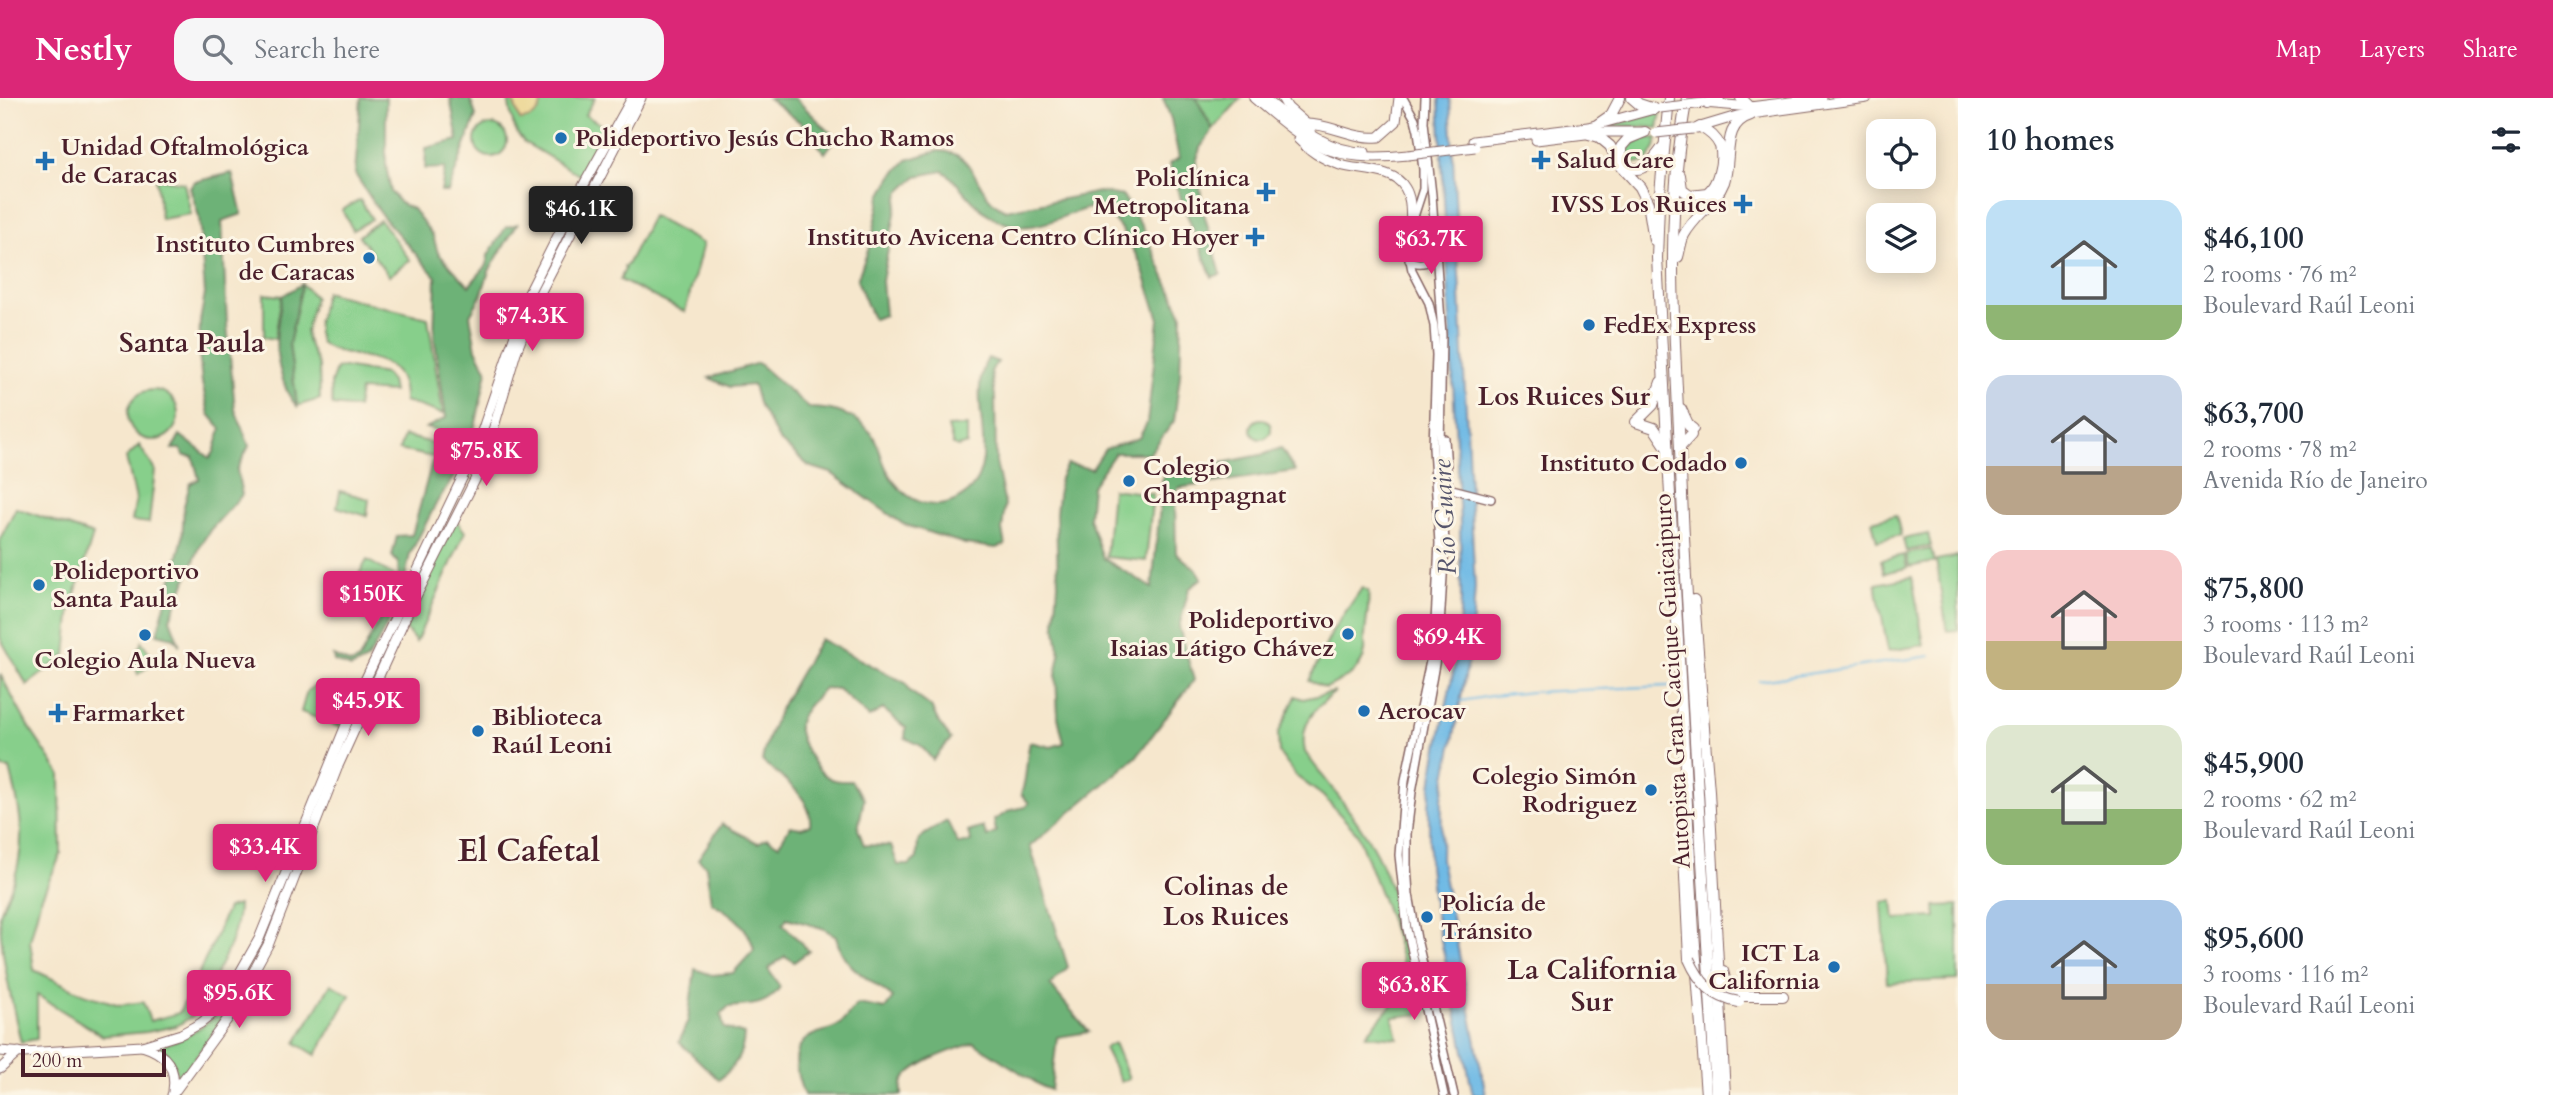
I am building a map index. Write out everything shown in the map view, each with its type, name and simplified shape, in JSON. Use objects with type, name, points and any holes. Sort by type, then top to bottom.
[{"type":"highway","points":[[1598,124],[1611,115],[1620,98]]},
{"type":"highway","points":[[1632,98],[1639,104],[1657,108]]},
{"type":"highway","name":"Autopista Gran Cacique Guaicaipuro","points":[[1669,98],[1663,147],[1657,258],[1704,1095]]},
{"type":"highway","name":"Autopista Gran Cacique Guaicaipuro","points":[[1687,98],[1679,143],[1673,206],[1677,391],[1716,1095]]},
{"type":"highway","points":[[1705,104],[1719,98]]},
{"type":"highway","points":[[1674,271],[1683,236],[1720,191],[1725,180],[1732,130],[1750,111],[1741,98]]},
{"type":"highway","points":[[1679,143],[1682,189],[1690,195],[1707,193],[1716,183],[1721,152],[1714,136],[1696,128]]},
{"type":"highway","points":[[1585,132],[1599,137],[1610,146],[1619,164],[1646,197],[1657,258]]},
{"type":"highway","points":[[1645,132],[1628,139],[1621,147],[1622,160],[1628,167],[1645,167],[1663,147]]},
{"type":"highway","points":[[1664,370],[1657,398],[1636,422],[1654,428],[1668,449]]},
{"type":"highway","points":[[1677,391],[1692,432],[1680,447]]},
{"type":"highway","points":[[1681,682],[1678,717],[1689,959],[1700,980],[1718,995],[1739,1002],[1783,998],[1736,996],[1727,987],[1724,976],[1692,577],[1684,537]]},
{"type":"highway","points":[[1709,791],[1725,1095]]},
{"type":"main road","points":[[0,1051],[142,1046],[173,1038],[213,1015],[226,998],[253,951],[359,693],[476,450],[529,293],[586,180],[632,98]]},
{"type":"main road","points":[[172,1094],[229,1017],[269,943],[338,766],[407,614],[482,464],[516,352],[538,297],[641,98]]},
{"type":"main road","points":[[1254,98],[1294,132],[1319,146],[1348,157],[1585,132],[1656,133],[1696,128],[1750,111],[1824,98]]},
{"type":"main road","points":[[1264,98],[1307,132],[1328,144],[1355,152],[1408,152]]},
{"type":"main road","points":[[1282,98],[1307,124],[1330,138],[1374,152]]},
{"type":"main road","points":[[1288,98],[1292,111]]},
{"type":"main road","points":[[1307,124],[1322,125],[1359,137],[1379,137],[1396,122],[1401,98]]},
{"type":"main road","points":[[1585,132],[1598,124],[1657,108],[1705,104],[1750,111],[1867,98]]},
{"type":"main road","points":[[1294,132],[1302,144],[1326,159],[1397,179],[1409,196],[1411,226]]},
{"type":"main road","points":[[0,1045],[19,1052]]},
{"type":"main road","points":[[142,1046],[160,1054],[170,1063],[175,1076],[172,1094]]},
{"type":"main road","points":[[0,1069],[19,1052]]},
{"type":"street","points":[[1401,98],[1415,119],[1423,178],[1408,243],[1412,270],[1430,303],[1434,326],[1436,355],[1433,448],[1439,543],[1433,650],[1405,780],[1399,855],[1407,929],[1444,1095]]},
{"type":"street","points":[[1425,98],[1424,122],[1442,335],[1440,447],[1445,533],[1438,656],[1412,792],[1407,834],[1407,865],[1417,939],[1454,1095]]},
{"type":"street","points":[[1409,260],[1418,264],[1428,262],[1436,251]]},
{"type":"street","points":[[1442,400],[1447,480],[1452,489],[1491,499]]},
{"type":"green space","points":[[361,98],[386,98],[386,166],[391,192],[400,203],[413,209],[433,236],[438,253],[469,286],[487,265],[488,255],[506,227],[517,224],[489,271],[481,296],[470,315],[476,349],[487,371],[476,423],[459,469],[437,502],[410,554],[404,583],[392,615],[376,645],[367,660],[351,668],[334,661],[333,656],[351,664],[359,660],[399,581],[398,563],[392,556],[397,536],[412,535],[432,462],[455,436],[426,428],[446,418],[434,335],[436,277],[383,217],[355,174]]},
{"type":"green space","points":[[450,98],[470,98],[476,116],[448,192],[441,192],[445,168],[425,169],[426,148],[458,140]]},
{"type":"green space","name":"Polideportivo Jesús Chucho Ramos","points":[[508,98],[595,98],[585,115],[607,128],[581,176],[524,142],[514,127]]},
{"type":"green space","points":[[768,98],[795,98],[836,138],[825,153],[801,123]]},
{"type":"green space","points":[[1163,98],[1196,98],[1213,130],[1200,148],[1196,163],[1204,213],[1221,274],[1212,277],[1169,164],[1179,158],[1171,119]]},
{"type":"green space","points":[[1196,98],[1241,98],[1213,129]]},
{"type":"green space","points":[[1661,112],[1658,128],[1598,128]]},
{"type":"green space","points":[[491,125],[502,130],[507,141],[502,152],[491,157],[480,152],[475,141],[480,130]]},
{"type":"green space","points":[[1646,138],[1657,138],[1655,148],[1647,162],[1633,163],[1627,149]]},
{"type":"green space","points":[[937,151],[961,158],[987,195],[1006,210],[1099,192],[1123,196],[1142,227],[1182,315],[1180,375],[1174,421],[1150,453],[1115,453],[1092,486],[1089,518],[1103,558],[1152,588],[1163,475],[1265,454],[1281,448],[1295,471],[1178,488],[1175,499],[1176,553],[1197,570],[1202,578],[1189,589],[1179,627],[1194,680],[1136,757],[1030,846],[1068,967],[1050,985],[1089,1032],[1057,1037],[1051,1090],[974,1043],[934,1058],[913,1070],[902,1084],[902,1095],[804,1095],[796,1062],[797,1054],[805,1040],[839,1025],[858,1004],[885,1009],[893,998],[851,965],[844,957],[836,936],[822,928],[787,918],[783,924],[809,951],[794,962],[785,956],[768,969],[780,987],[775,994],[757,1004],[728,1007],[721,1014],[724,1028],[744,1034],[737,1060],[719,1080],[679,1042],[688,1020],[695,969],[712,975],[733,973],[754,950],[744,927],[711,902],[706,866],[698,859],[722,824],[758,843],[767,838],[779,845],[790,826],[801,828],[810,825],[810,815],[801,796],[762,761],[778,713],[820,639],[906,683],[910,691],[931,707],[951,739],[933,760],[920,745],[905,738],[906,728],[883,709],[869,717],[838,689],[824,688],[810,704],[799,723],[804,745],[824,774],[834,780],[851,781],[864,799],[858,829],[864,845],[891,846],[898,865],[909,865],[917,858],[918,841],[947,821],[958,844],[971,842],[968,832],[983,827],[987,837],[996,832],[994,820],[1029,803],[1021,794],[1030,742],[1051,747],[1064,743],[1058,717],[1056,675],[1060,655],[1055,624],[1058,584],[1056,513],[1060,478],[1067,464],[1092,469],[1105,449],[1139,438],[1147,423],[1159,319],[1140,262],[1122,230],[1109,214],[1097,206],[1039,225],[1012,225],[997,220],[981,209],[943,171],[917,176],[899,193],[882,281],[885,315],[873,319],[857,280],[871,242],[881,196],[892,176],[907,160]]},
{"type":"green space","points":[[232,173],[242,214],[222,221],[227,324],[235,409],[249,446],[237,470],[242,495],[201,544],[170,619],[180,646],[174,638],[157,634],[182,541],[184,506],[190,484],[199,479],[193,457],[185,456],[180,449],[172,449],[180,435],[210,458],[221,429],[209,414],[202,383],[200,321],[205,294],[199,217],[190,188],[194,182]]},
{"type":"green space","points":[[156,178],[184,183],[191,214],[161,219]]},
{"type":"green space","points":[[360,200],[372,219],[353,230],[342,210]]},
{"type":"green space","points":[[652,216],[703,244],[685,312],[620,280],[624,267]]},
{"type":"green space","points":[[380,220],[410,260],[389,276],[359,236]]},
{"type":"green space","points":[[302,284],[315,297],[306,332],[319,366],[320,399],[297,406],[289,344]]},
{"type":"green space","points":[[302,284],[289,344],[297,406],[289,396],[282,377],[276,336],[282,296]]},
{"type":"green space","points":[[325,292],[428,318],[443,414],[404,401],[402,383],[396,371],[386,364],[333,350],[321,343],[318,324]]},
{"type":"green space","points":[[264,294],[282,296],[275,339],[264,337]]},
{"type":"green space","points":[[988,358],[998,362],[991,371],[995,396],[996,462],[1005,505],[1002,530],[1005,545],[996,548],[965,544],[903,524],[831,473],[809,466],[779,440],[758,403],[753,385],[730,387],[709,378],[758,363],[809,408],[842,413],[865,426],[874,437],[890,476],[900,489],[922,503],[939,505],[962,497],[978,478],[983,462],[980,391]]},
{"type":"green space","points":[[343,367],[385,374],[391,381],[393,392],[360,390],[357,408],[332,405],[331,383],[336,369]]},
{"type":"green space","points":[[153,390],[171,397],[178,415],[171,433],[153,440],[135,433],[128,415],[135,397]]},
{"type":"green space","points":[[1261,419],[1268,422],[1271,429],[1268,436],[1261,439],[1254,436],[1251,429],[1254,422]]},
{"type":"green space","points":[[967,426],[967,444],[958,447],[953,445],[948,427]]},
{"type":"green space","points":[[404,436],[437,444],[433,457],[399,450]]},
{"type":"green space","points":[[139,445],[155,470],[149,523],[132,521],[136,499],[126,458]]},
{"type":"green space","points":[[1112,489],[1153,494],[1146,561],[1106,557]]},
{"type":"green space","points":[[340,491],[369,499],[367,516],[337,507]]},
{"type":"green space","name":"Polideportivo Santa Paula","points":[[16,508],[93,535],[71,607],[66,655],[27,685],[0,638],[0,539]]},
{"type":"green space","points":[[1896,515],[1901,535],[1877,541],[1872,521]]},
{"type":"green space","points":[[455,519],[465,532],[416,642],[403,626]]},
{"type":"green space","points":[[1928,534],[1931,546],[1906,551],[1903,539]]},
{"type":"green space","points":[[1931,549],[1934,562],[1909,567],[1906,554]]},
{"type":"green space","points":[[1904,555],[1907,568],[1884,573],[1881,560]]},
{"type":"green space","points":[[1958,556],[1958,630],[1947,631],[1936,560]]},
{"type":"green space","points":[[367,560],[398,578],[392,592],[359,574]]},
{"type":"green space","points":[[1912,577],[1924,645],[1888,651],[1876,584]]},
{"type":"green space","name":"Polideportivo Isaias Látigo Chávez","points":[[1362,588],[1368,591],[1369,602],[1365,651],[1360,664],[1351,674],[1326,688],[1309,681],[1333,630]]},
{"type":"green space","points":[[142,642],[155,661],[138,674],[133,659]]},
{"type":"green space","points":[[0,674],[28,726],[60,774],[61,854],[40,901],[30,941],[34,970],[84,994],[120,1005],[143,1002],[150,1021],[179,1013],[227,908],[238,905],[232,938],[208,988],[215,998],[176,1026],[103,1036],[37,995],[37,1039],[21,1042],[7,978],[0,915],[18,865],[21,824],[10,769],[2,768],[0,764]]},
{"type":"green space","points":[[316,685],[335,690],[345,701],[347,706],[339,727],[301,712],[307,691]]},
{"type":"green space","points":[[1335,692],[1321,704],[1306,725],[1305,752],[1352,814],[1376,853],[1392,892],[1420,1014],[1393,1017],[1398,1038],[1366,1035],[1400,995],[1402,960],[1389,917],[1357,833],[1323,796],[1296,776],[1279,753],[1278,734],[1296,696],[1303,699]]},
{"type":"green space","points":[[1893,901],[1895,919],[1936,917],[1935,906],[1958,905],[1958,980],[1887,983],[1882,902]]},
{"type":"green space","points":[[331,984],[350,995],[316,1055],[296,1043]]},
{"type":"green space","points":[[233,997],[237,999],[230,1011],[178,1080],[171,1060],[155,1047],[199,1029],[217,1015]]},
{"type":"green space","points":[[1114,1043],[1129,1078],[1121,1082],[1104,1048]]},
{"type":"sand","points":[[512,98],[540,98],[539,111],[520,120]]},
{"type":"water","name":"Río Guaire","points":[[1439,98],[1450,98],[1475,587],[1471,645],[1442,799],[1441,860],[1486,1095],[1473,1095],[1433,901],[1429,866],[1429,804],[1457,653],[1461,599],[1460,524]]},
{"type":"waterway","points":[[1759,681],[1930,656]]},
{"type":"waterway","points":[[1461,701],[1532,692],[1669,686]]},
{"type":"place","name":"Polideportivo Jesús Chucho Ramos","points":[[561,138]]},
{"type":"place","name":"Salud Care","points":[[1541,160]]},
{"type":"place","name":"Unidad Oftalmológica de Caracas","points":[[45,161]]},
{"type":"place","name":"Policlínica Metropolitana","points":[[1266,192]]},
{"type":"place","name":"IVSS Los Ruices","points":[[1743,204]]},
{"type":"place","name":"Instituto Avicena Centro Clínico Hoyer","points":[[1255,237]]},
{"type":"place","name":"Instituto Cumbres de Caracas","points":[[369,258]]},
{"type":"place","name":"FedEx Express","points":[[1589,325]]},
{"type":"place","name":"Instituto Codado","points":[[1741,463]]},
{"type":"place","name":"Colegio Champagnat","points":[[1129,481]]},
{"type":"place","name":"Polideportivo Santa Paula","points":[[39,585]]},
{"type":"place","name":"Polideportivo Isaias Látigo Chávez","points":[[1348,634]]},
{"type":"place","name":"Colegio Aula Nueva","points":[[145,635]]},
{"type":"place","name":"Aerocav","points":[[1364,711]]},
{"type":"place","name":"Farmarket","points":[[58,713]]},
{"type":"place","name":"Biblioteca Raúl Leoni","points":[[478,731]]},
{"type":"place","name":"Colegio Simón Rodriguez","points":[[1651,790]]},
{"type":"place","name":"Policía de Tránsito","points":[[1427,917]]},
{"type":"place","name":"ICT La California","points":[[1834,967]]},
{"type":"district","name":"Santa Paula","points":[[192,342]]},
{"type":"district","name":"Los Ruices Sur","points":[[1564,396]]},
{"type":"district","name":"El Cafetal","points":[[529,850]]},
{"type":"district","name":"Colinas de Los Ruices","points":[[1226,901]]},
{"type":"district","name":"La California Sur","points":[[1592,985]]}]
